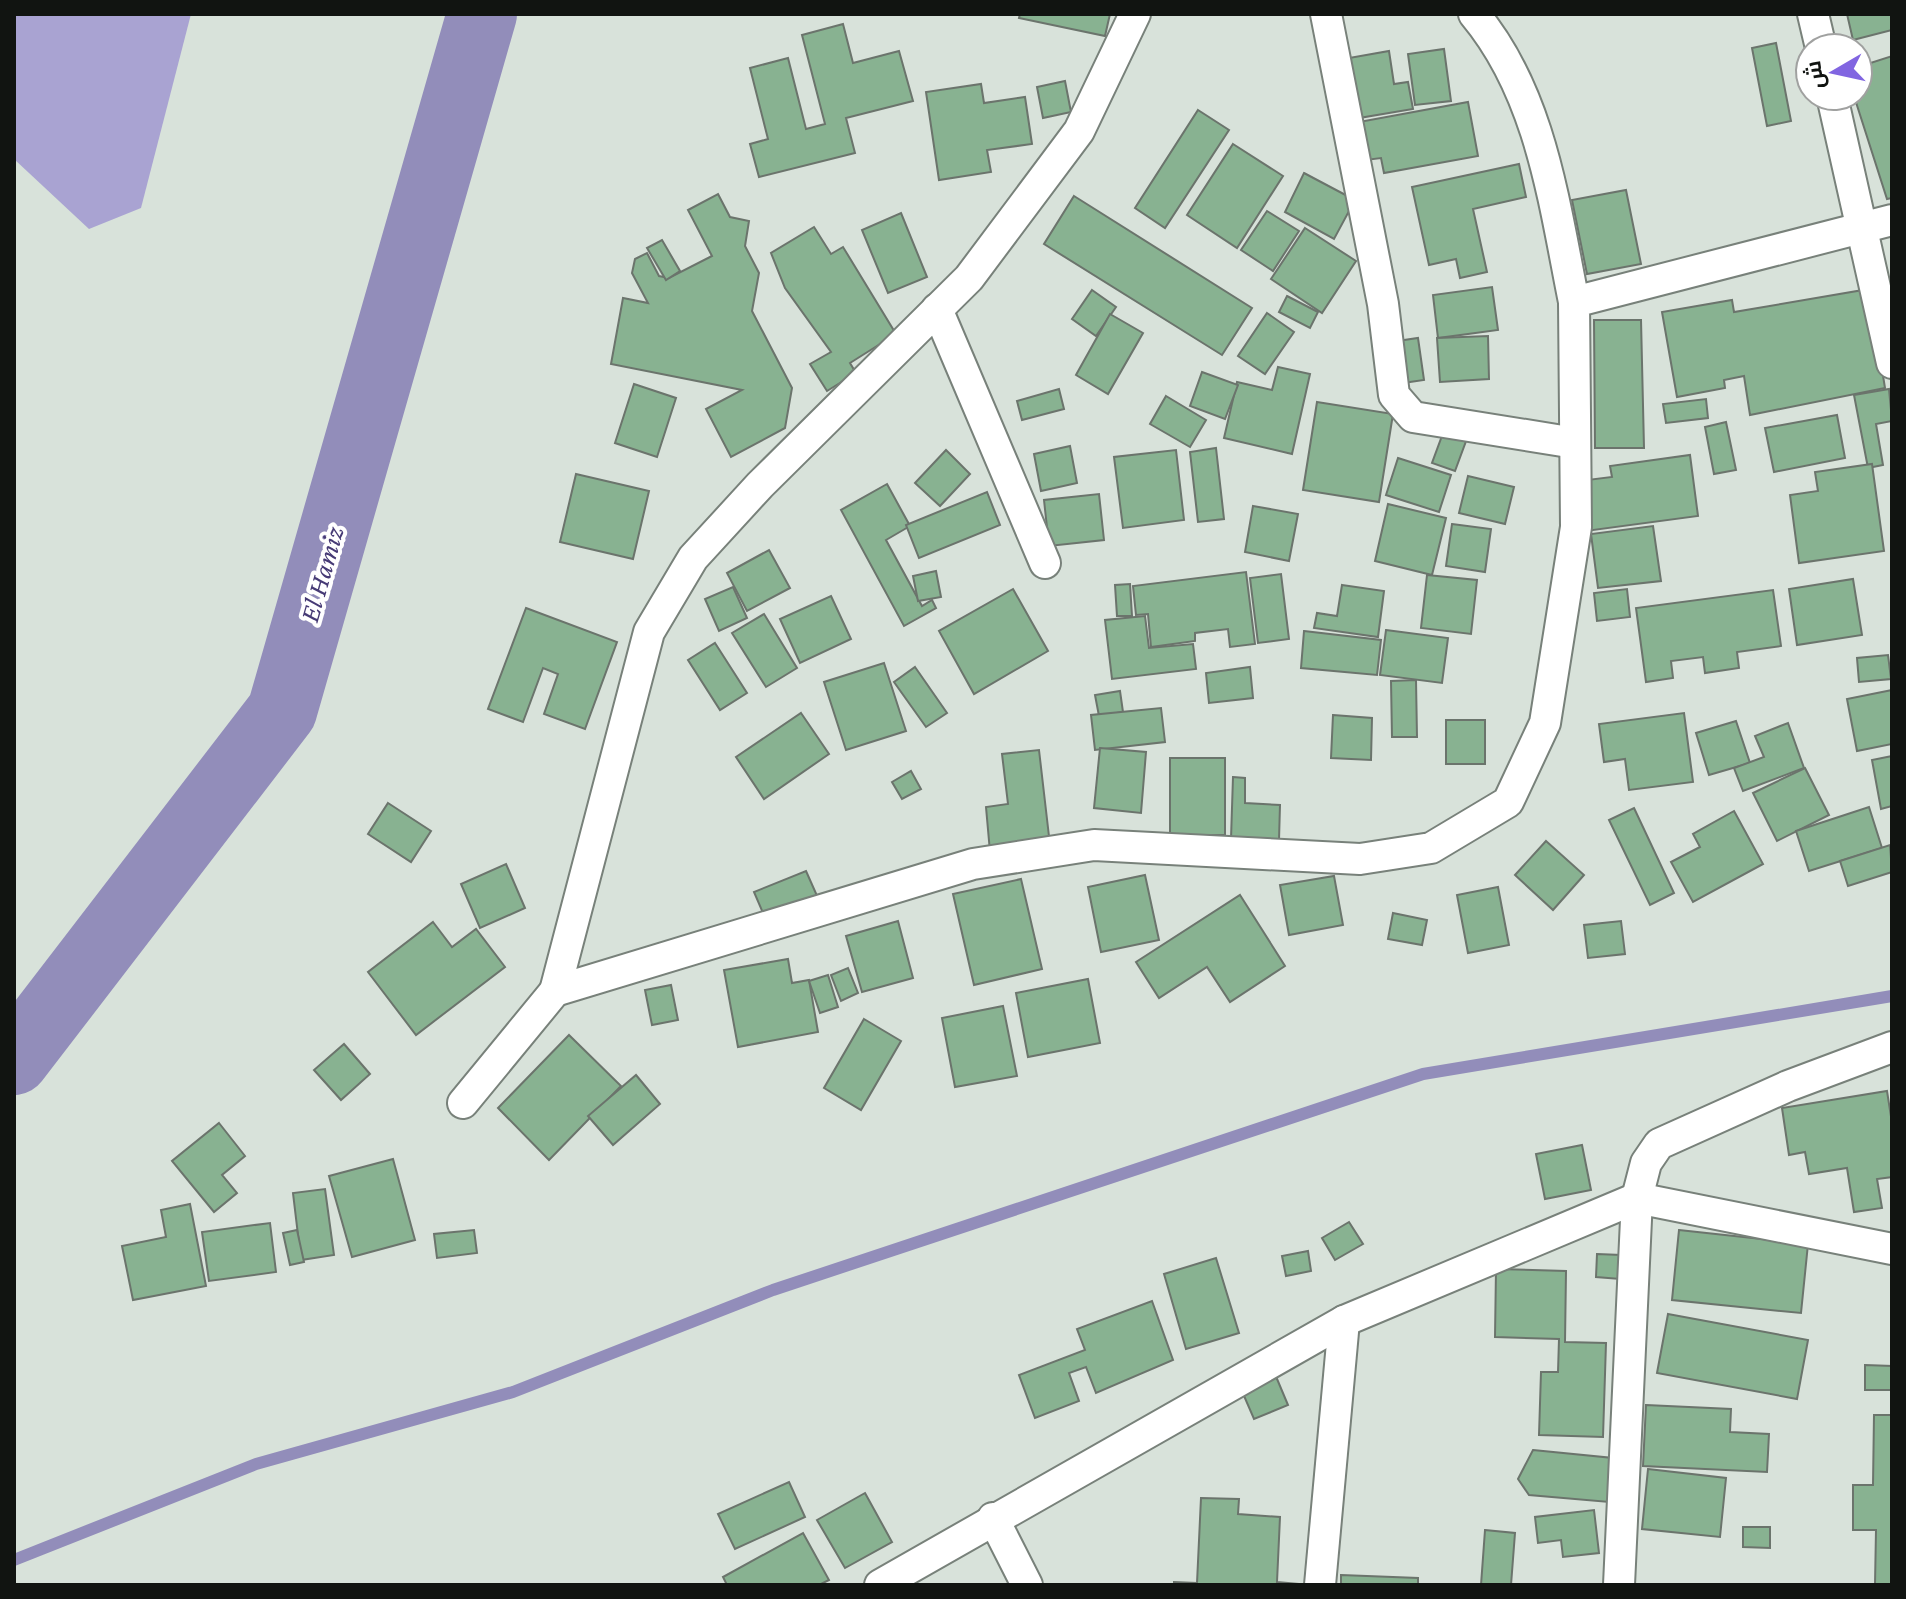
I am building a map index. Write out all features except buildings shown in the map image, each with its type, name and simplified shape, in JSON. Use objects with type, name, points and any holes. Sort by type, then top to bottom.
[{"type":"street","points":[[463,1103],[555,991],[649,632],[693,558],[969,278],[1079,131],[1135,14]]},
{"type":"street","points":[[1326,14],[1383,304],[1394,395],[1413,417],[1575,443]]},
{"type":"street","points":[[555,991],[973,864],[1094,845],[1360,859],[1431,848],[1508,802],[1545,723],[1576,527],[1574,302],[1540,138],[1490,34],[1474,14]]},
{"type":"street","points":[[1836,112],[1892,363]]},
{"type":"street","points":[[1574,302],[1892,220]]},
{"type":"street","points":[[937,309],[1045,563]]},
{"type":"street","points":[[1619,1585],[1637,1198],[1646,1163],[1659,1144],[1788,1086],[1892,1047]]},
{"type":"street","points":[[880,1585],[1344,1321],[1637,1198],[1892,1249]]},
{"type":"street","points":[[1320,1585],[1344,1321]]},
{"type":"street","points":[[993,1518],[1027,1585]]},
{"type":"shaded area","points":[[14,14],[191,14],[141,208],[89,229],[14,159]]},
{"type":"waterway","name":"El Hamiz","points":[[14,1060],[282,711],[482,14]]},
{"type":"waterway","points":[[14,1560],[256,1464],[513,1392],[773,1290],[1423,1074],[1892,996]]}]
